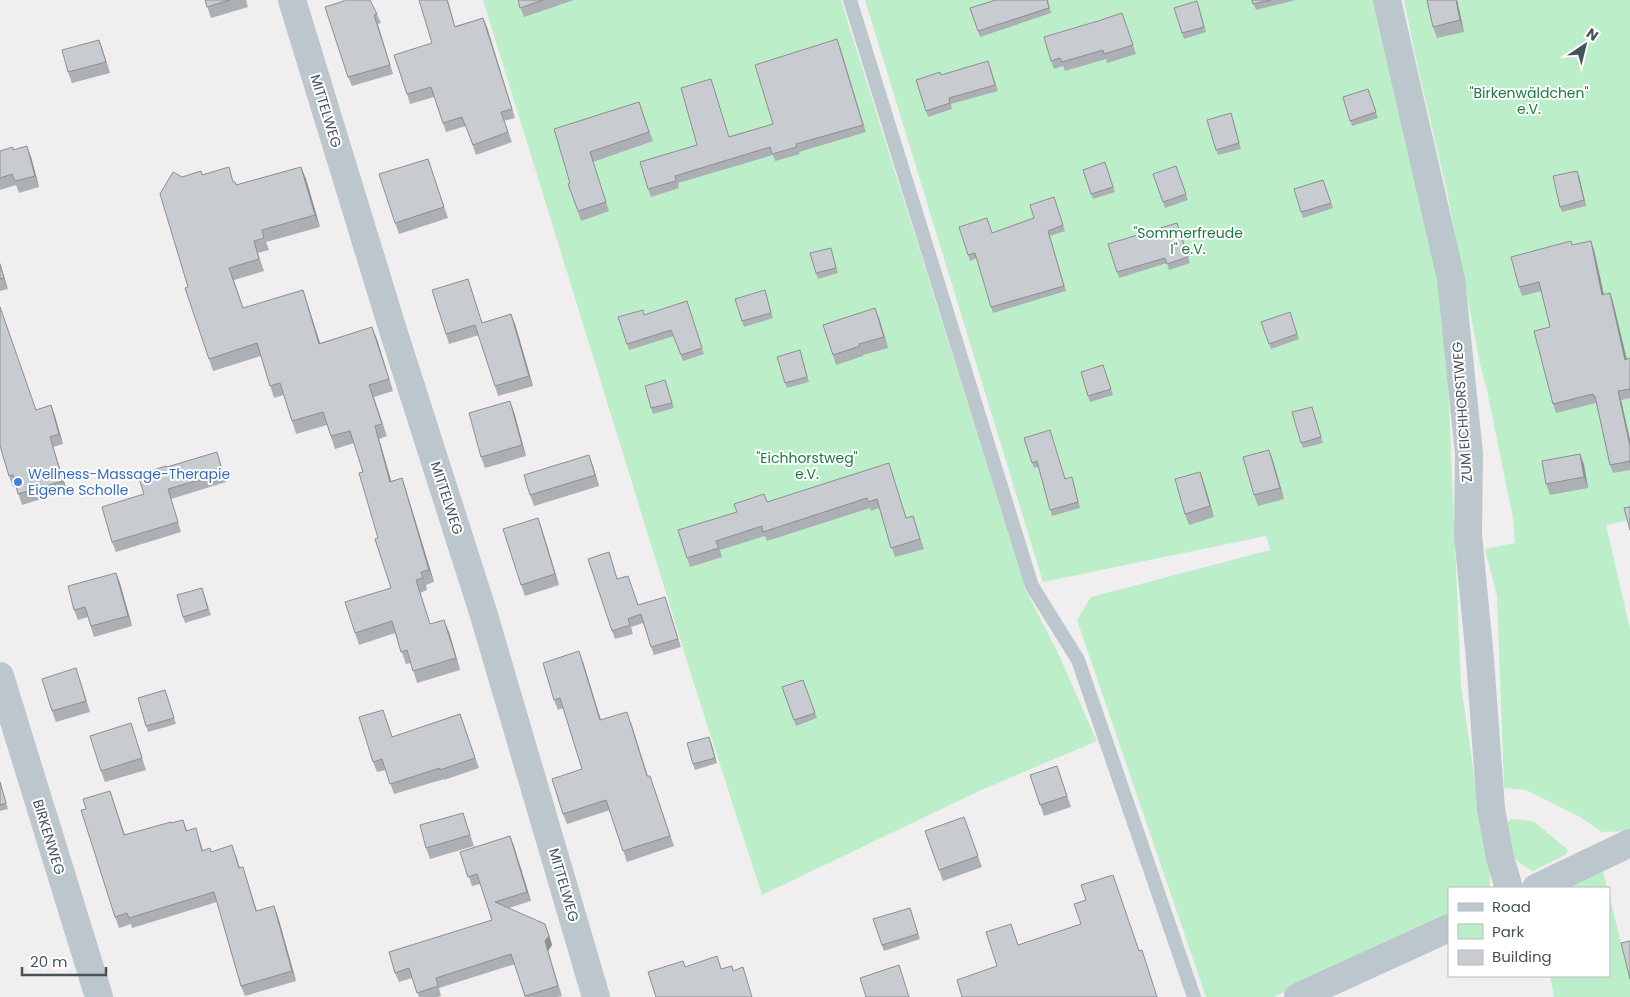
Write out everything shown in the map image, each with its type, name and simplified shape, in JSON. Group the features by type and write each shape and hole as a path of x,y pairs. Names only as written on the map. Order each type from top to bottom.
{"street":[{"name":"MITTELWEG","path":"292,0 392,327 483,612 596,997"},
{"name":"ZUM EICHHORSTWEG","path":"1387,0 1451,279 1468,454 1468,535 1480,659 1491,808 1500,858 1509,887"},
{"name":"BIRKENWEG","path":"0,676 98,997"},
{"path":"1538,887 1630,843"},
{"path":"1298,997 1448,928"}],"lane":[{"path":"850,0 1032,586 1078,660 1194,997"}],"green space":[{"name":"\"Eichhorstweg\" e.V.","path":"483,0 841,0 1024,587 1057,651 1097,741 979,791 762,895 695,687"},
{"name":"\"Sommerfreude I\" e.V.","path":"865,0 1373,0 1436,252 1447,356 1461,685 1482,829 1490,867 1490,886 1448,887 1448,913 1274,997 1206,997 1077,620 1091,597 1270,550 1266,536 1043,582"},
{"name":"\"Birkenwäldchen\" e.V.","path":"1404,0 1630,0 1630,520 1606,525 1630,629 1630,829 1627,831 1602,832 1580,817 1526,790 1504,788 1497,597 1485,549 1515,543 1513,519 1480,364 1447,192"},
{"path":"1511,819 1533,821 1568,850 1565,855 1533,871 1518,862 1509,848 1506,825"},
{"path":"1602,867 1607,887 1561,887"},
{"path":"1610,898 1630,979 1630,997 1554,997 1550,977 1610,977"}],"building":[{"path":"205,0 230,0 207,7"},
{"path":"344,0 370,0 377,14 374,15 390,65 348,77 325,7"},
{"path":"419,0 447,0 455,27 483,18 512,109 501,112 508,132 473,145 462,117 443,123 431,87 407,94 394,55 432,43"},
{"path":"518,0 543,0 520,8"},
{"path":"996,0 1047,0 1049,8 978,31 970,8"},
{"path":"1252,0 1271,0 1253,4"},
{"path":"1427,0 1456,0 1460,20 1433,27"},
{"path":"1197,1 1204,27 1182,33 1174,8"},
{"path":"1122,13 1133,45 1104,54 1103,50 1062,62 1060,58 1051,61 1044,37"},
{"path":"837,39 863,125 796,144 797,147 772,154 770,147 675,176 676,181 648,189 640,162 697,145 681,88 711,79 729,137 773,124 755,65"},
{"path":"99,40 106,62 68,72 62,50"},
{"path":"988,61 995,85 949,98 950,103 926,111 916,80 940,72 941,75"},
{"path":"1368,89 1376,112 1350,121 1343,97"},
{"path":"639,102 649,132 590,152 606,202 578,211 568,184 570,183 554,129"},
{"path":"1231,113 1239,143 1216,150 1207,120"},
{"path":"27,146 35,176 15,181 12,174 0,178 0,151 13,147 13,150"},
{"path":"428,159 444,207 395,223 379,174"},
{"path":"1105,162 1113,187 1091,194 1083,170"},
{"path":"1176,166 1186,194 1163,202 1153,174"},
{"path":"229,167 233,182 236,185 301,167 315,215 262,230 264,238 254,241 259,259 229,268 243,308 303,290 319,344 372,327 389,379 369,385 382,424 375,426 390,482 402,478 429,570 421,572 423,578 416,580 430,624 444,620 456,658 413,671 407,650 401,652 392,621 355,633 345,602 391,588 375,539 378,538 359,473 363,472 350,431 331,436 323,412 292,421 280,383 270,386 257,343 209,359 185,288 188,287 160,194 173,172 182,177 201,171 202,175"},
{"path":"1577,171 1584,200 1560,207 1553,176"},
{"path":"1323,180 1331,203 1301,212 1294,189"},
{"path":"1054,197 1063,225 1048,231 1064,286 991,307 975,253 968,255 959,227 987,218 992,233 1034,218 1030,205"},
{"path":"1177,223 1188,257 1167,264 1165,258 1117,272 1108,244"},
{"path":"1571,241 1572,245 1591,241 1602,295 1610,293 1625,360 1630,358 1630,389 1618,391 1630,446 1630,461 1610,465 1593,394 1553,404 1534,331 1550,327 1539,282 1519,287 1511,257"},
{"path":"831,248 836,268 816,273 810,253"},
{"path":"0,265 4,278 0,279"},
{"path":"468,279 482,323 511,314 529,376 495,386 475,325 446,334 432,290"},
{"path":"765,290 771,313 742,321 735,299"},
{"path":"687,301 702,348 681,355 671,330 627,344 618,317 643,310 644,315"},
{"path":"0,307 36,410 51,405 59,434 50,437 63,481 18,494 13,475 9,476 0,446"},
{"path":"875,308 884,337 859,344 860,346 833,355 823,325"},
{"path":"1290,312 1297,334 1269,344 1261,322"},
{"path":"800,350 807,377 785,383 777,357"},
{"path":"1103,365 1111,389 1088,396 1081,372"},
{"path":"665,380 672,403 651,408 645,386"},
{"path":"510,401 522,445 481,457 469,413"},
{"path":"1312,407 1321,437 1301,443 1292,412"},
{"path":"1050,430 1065,479 1072,477 1078,502 1050,510 1037,461 1032,463 1024,438"},
{"path":"1269,450 1280,488 1254,495 1243,457"},
{"path":"217,452 223,473 168,489 178,522 112,542 102,507 144,494 138,475"},
{"path":"1580,454 1584,477 1546,484 1542,461"},
{"path":"589,455 595,475 530,495 524,475"},
{"path":"889,463 906,518 913,516 920,539 891,548 877,499 868,502 867,498 763,532 762,526 716,541 719,548 687,558 678,530 737,512 734,504 764,494 767,502"},
{"path":"1200,472 1210,506 1185,514 1175,479"},
{"path":"1630,507 1630,530 1624,508"},
{"path":"538,518 555,574 521,585 503,529"},
{"path":"609,552 617,579 628,576 638,605 665,597 678,639 651,647 641,614 628,619 630,625 612,631 588,559"},
{"path":"116,573 128,616 91,626 85,607 74,610 68,586"},
{"path":"202,588 208,609 183,617 177,595"},
{"path":"579,651 600,720 627,712 647,776 650,776 670,836 623,851 606,800 563,814 552,779 582,769 560,698 554,700 543,663"},
{"path":"76,668 86,701 52,711 42,679"},
{"path":"803,680 815,713 794,720 782,687"},
{"path":"165,690 174,718 146,726 138,698"},
{"path":"383,710 392,737 460,714 475,758 390,784 382,759 373,762 359,717"},
{"path":"131,723 142,758 101,771 90,736"},
{"path":"709,737 715,758 693,764 687,743"},
{"path":"1057,766 1067,796 1040,805 1030,775"},
{"path":"0,782 6,803 0,805"},
{"path":"110,791 124,835 183,820 186,831 196,828 202,851 210,848 211,852 232,845 239,868 243,867 256,911 274,906 292,971 241,986 214,892 129,918 127,913 115,917 81,810 86,809 83,799"},
{"path":"463,813 470,835 426,848 420,825"},
{"path":"964,817 978,856 939,870 925,831"},
{"path":"510,836 527,892 495,902 545,924 549,936 545,941 558,986 525,996 511,954 436,978 438,986 417,993 409,968 395,973 389,952 492,920 477,874 468,877 460,852"},
{"path":"1113,875 1139,951 1142,950 1157,997 962,997 957,980 997,966 986,932 1011,924 1018,945 1081,924 1074,904 1086,900 1081,885"},
{"path":"910,908 918,934 882,945 873,919"},
{"path":"1630,941 1630,979 1621,943"},
{"path":"717,956 721,969 732,966 733,971 743,967 752,997 656,997 648,972 683,961 685,967"},
{"path":"899,965 909,997 866,997 860,978"}],"place":[{"name":"Wellness-Massage-Therapie Eigene Scholle","path":"18,482"}]}
